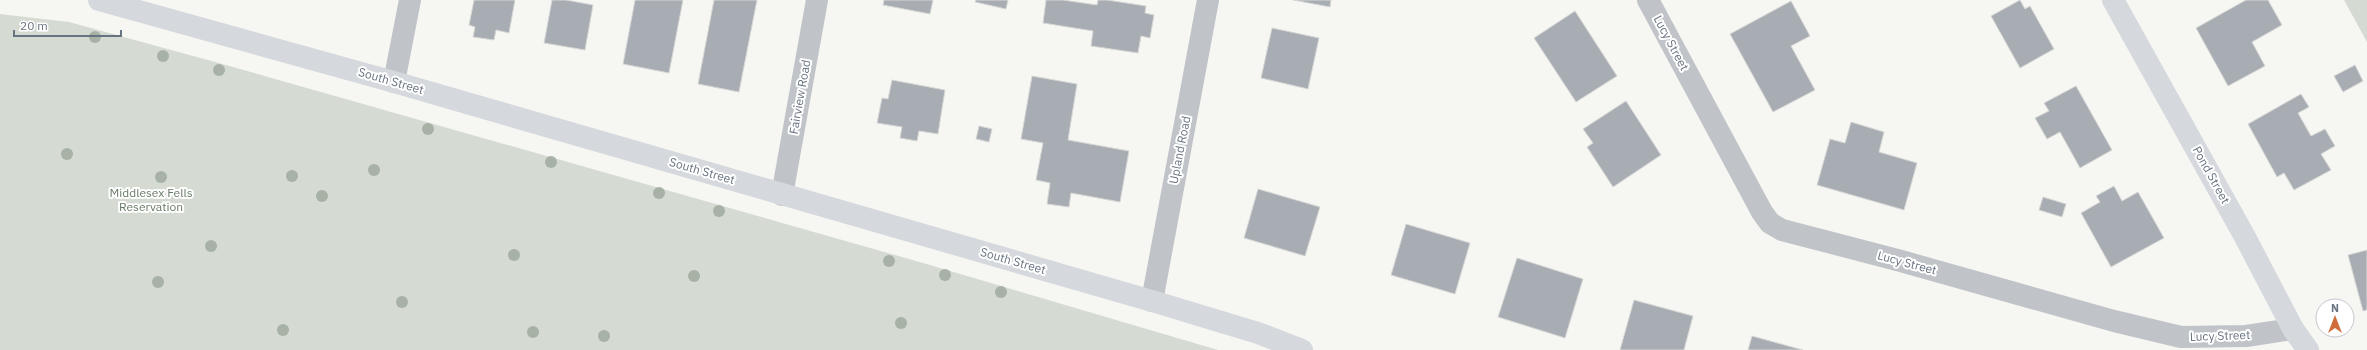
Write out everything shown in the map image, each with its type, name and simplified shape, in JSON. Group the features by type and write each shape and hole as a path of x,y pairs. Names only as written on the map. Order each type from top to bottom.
{"main road":[{"name":"South Street","path":"99,0 394,82 1152,301 1258,333 1302,350"},
{"name":"Pond Street","path":"2113,0 2242,230 2293,329 2308,350"}],"street":[{"path":"394,82 410,0"},
{"name":"Fairview Road","path":"782,195 817,0"},
{"name":"Upland Road","path":"1152,301 1208,0"},
{"name":"Lucy Street","path":"1648,0 1762,212 1770,223 1782,230 1901,261 2114,321 2181,337 2246,336 2293,329"}],"green space":[{"path":"2344,0 2367,0 2367,42"},
{"name":"Middlesex Fells Reservation","path":"0,14 69,22 226,65 923,263 1218,350 0,350"}],"building":[{"path":"474,0 515,0 509,33 496,30 494,40 473,37 475,27 469,25"},
{"path":"552,0 566,0 593,5 585,50 544,43"},
{"path":"635,0 683,0 669,73 623,64"},
{"path":"714,0 757,0 739,92 698,84"},
{"path":"884,0 933,0 930,14 883,5"},
{"path":"976,0 1008,0 1006,9 975,2"},
{"path":"1046,0 1063,0 1097,5 1098,0 1107,0 1146,6 1145,13 1154,15 1150,38 1141,36 1138,53 1091,46 1093,31 1043,23"},
{"path":"1293,0 1331,0 1330,7"},
{"path":"2020,0 2025,9 2030,6 2054,49 2020,68 1991,16"},
{"path":"2246,0 2268,0 2282,25 2252,42 2265,66 2228,86 2196,28"},
{"path":"1791,1 1810,36 1791,46 1815,90 1773,112 1730,34"},
{"path":"1575,11 1617,76 1576,102 1534,38"},
{"path":"1272,28 1319,38 1308,89 1261,78"},
{"path":"2355,65 2363,81 2343,92 2334,76"},
{"path":"1032,76 1077,84 1068,140 1129,151 1120,202 1071,193 1069,207 1047,204 1050,183 1036,180 1043,143 1021,139"},
{"path":"892,80 945,90 938,134 919,131 917,141 900,138 902,127 877,123 882,98 888,99"},
{"path":"2076,86 2112,150 2080,168 2060,132 2047,139 2035,118 2049,111 2044,103"},
{"path":"2301,94 2309,107 2298,113 2311,136 2325,129 2335,146 2321,154 2331,170 2294,190 2284,173 2277,177 2248,124"},
{"path":"1626,101 1661,155 1613,187 1587,147 1593,143 1583,129"},
{"path":"1851,122 1884,132 1879,152 1917,163 1904,210 1817,185 1830,139 1845,143"},
{"path":"979,126 992,129 989,142 976,139"},
{"path":"2114,186 2122,201 2138,192 2164,238 2111,267 2081,213 2100,202 2096,196"},
{"path":"1258,189 1320,207 1305,256 1244,238"},
{"path":"2043,197 2066,204 2062,217 2039,210"},
{"path":"1406,224 1470,243 1455,294 1391,275"},
{"path":"2367,250 2367,310 2363,311 2348,255"},
{"path":"1517,258 1583,279 1565,338 1498,317"},
{"path":"1634,300 1693,316 1684,350 1620,350"},
{"path":"1752,336 1803,350 1748,350"}]}
